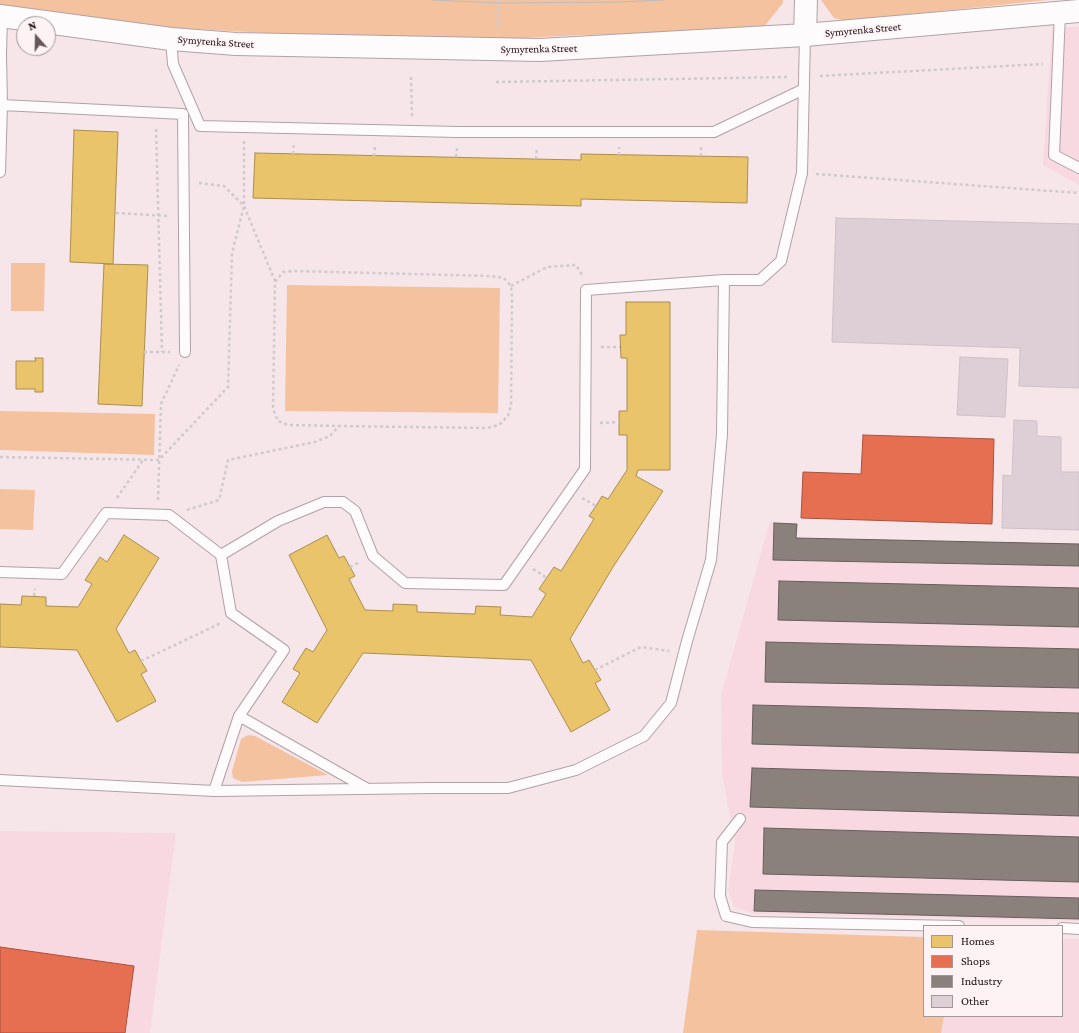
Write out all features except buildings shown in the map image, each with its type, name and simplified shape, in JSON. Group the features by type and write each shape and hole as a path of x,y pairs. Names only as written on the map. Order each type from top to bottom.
{"street":[{"path":"805,35 806,0"},
{"name":"Symyrenka Street","path":"1,16 171,38 236,44 540,50 805,35 1069,12"}],"lane":[{"path":"1069,12 1054,155 1079,168"},
{"path":"0,172 1,16"},
{"path":"221,555 278,521 324,502 343,502 355,511 373,556 405,583 504,585 585,469 586,290 724,280 760,280 781,261 802,173 805,35"},
{"path":"171,38 172,64 200,126 412,132 714,132 804,89"},
{"path":"1,105 184,114 185,352"},
{"path":"0,780 214,791 508,788 576,770 644,736 671,703 711,560 722,434 724,280"},
{"path":"0,572 62,574 106,513 169,515 221,555 231,613 284,650 239,716 214,791"},
{"path":"239,716 367,789"},
{"path":"740,819 722,842 720,896 726,916 752,922 923,925"},
{"path":"1063,928 1079,929"}],"path":[{"path":"497,50 498,0"},
{"path":"411,77 412,132"},
{"path":"155,113 162,352"},
{"path":"0,457 159,460 228,387 232,253 244,206 243,128"},
{"path":"802,173 1079,193"},
{"path":"184,180 224,186 244,206 275,282 273,409 278,421 288,425 488,428 499,425 508,416 511,405 512,298 511,286 504,278 491,276 301,271 283,272 275,282"},
{"path":"116,213 184,216"},
{"path":"511,286 547,268 576,265 585,280 586,290"},
{"path":"144,352 185,352 162,404 158,515"},
{"path":"169,515 219,500 228,460 315,442 330,436 339,426"},
{"path":"106,513 144,460"},
{"path":"141,661 217,625 231,613"},
{"path":"595,670 641,647 684,654"}],"shaded area":[{"path":"0,0 783,0 783,3 763,28 679,33 580,35 487,40 301,35 177,28 58,16 0,8"},
{"path":"821,0 1048,0 846,21 834,18"},
{"path":"1079,26 1079,185 1043,165 1052,29"},
{"path":"11,263 45,263 44,311 11,311"},
{"path":"287,285 500,288 498,413 285,411"},
{"path":"0,411 155,414 154,455 0,450"},
{"path":"0,489 35,490 33,530 0,529"},
{"path":"770,521 774,523 797,524 796,538 1079,544 1079,921 755,914 734,907 728,890 735,843 722,774 721,695"},
{"path":"248,735 255,736 328,775 242,782 233,778 232,771 241,739"},
{"path":"0,831 176,833 150,1033 0,1033"},
{"path":"697,930 923,937 923,1017 944,1017 941,1033 683,1033"},
{"path":"1063,939 1079,939 1079,1033 941,1033 944,1017 1063,1017"}],"tram line":[{"path":"433,0 498,3 664,0"}]}
